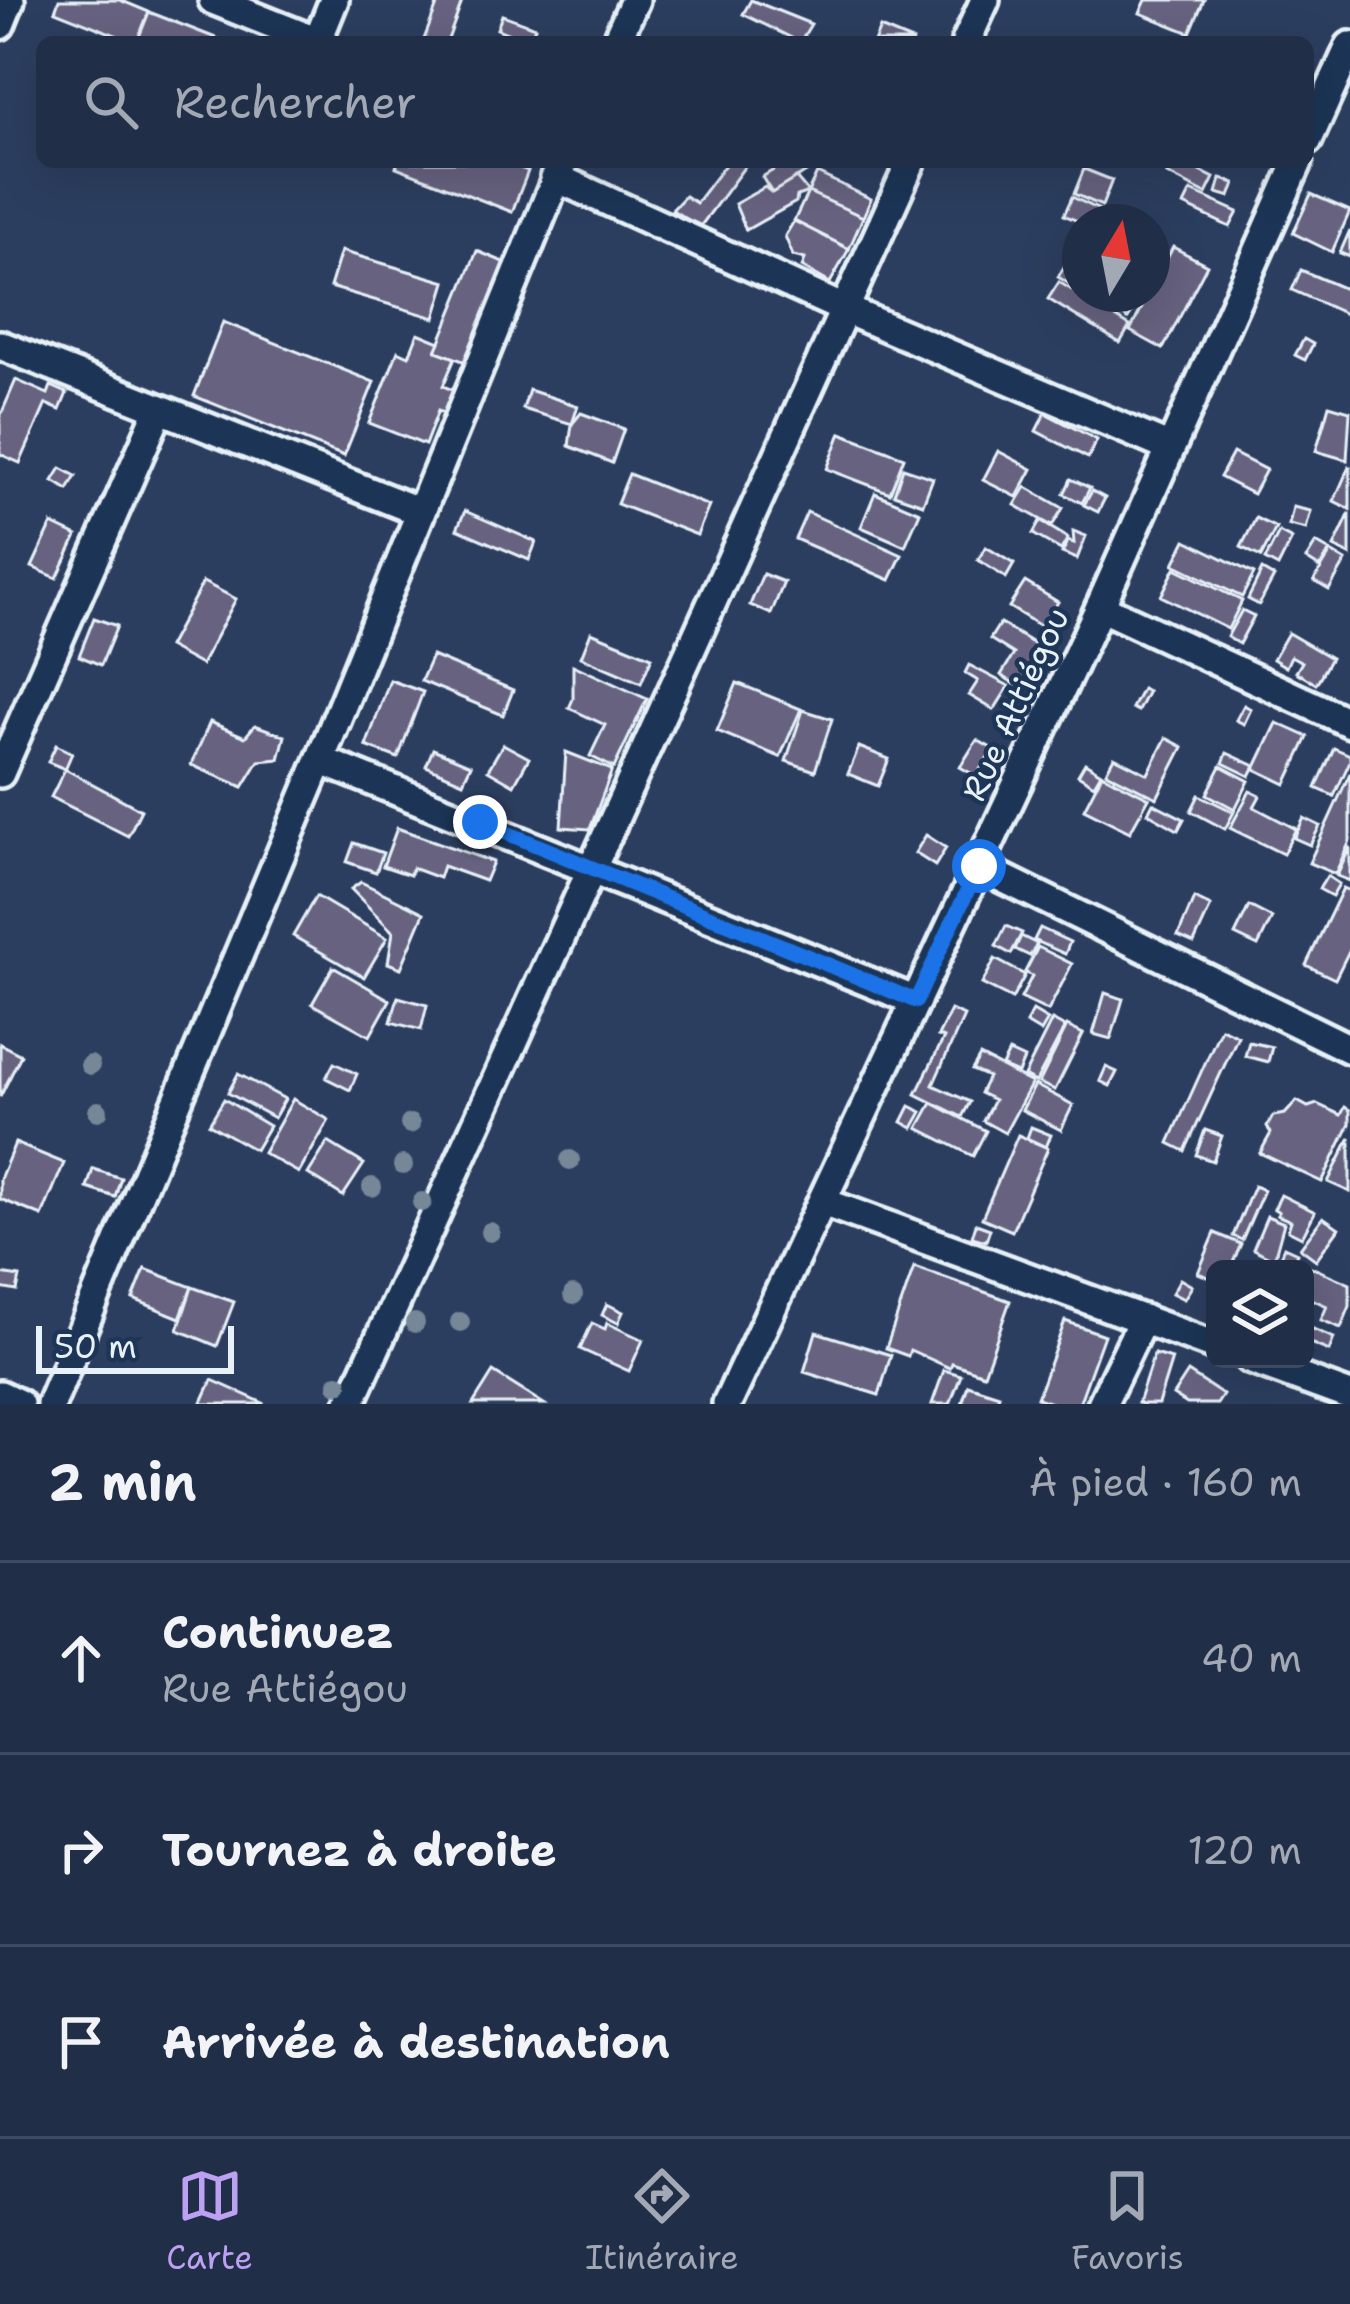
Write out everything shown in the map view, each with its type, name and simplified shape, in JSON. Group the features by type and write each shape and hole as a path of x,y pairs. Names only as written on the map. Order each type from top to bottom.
{"street":[{"path":"0,25 10,0"},
{"path":"213,0 302,36"},
{"path":"319,36 334,0"},
{"path":"619,36 635,0"},
{"path":"969,36 985,0"},
{"path":"1314,127 1350,46"},
{"path":"350,1404 908,168"},
{"name":"Rue Attiégou","path":"727,1404 1100,607 1295,168"},
{"path":"51,1404 559,170 844,309 1170,448"},
{"path":"0,345 420,512"},
{"path":"0,773 159,410"},
{"path":"1100,607 1350,723"},
{"path":"320,760 916,1001"},
{"path":"979,866 1350,1049"},
{"path":"823,1202 1206,1343"},
{"path":"1102,1404 1143,1319"},
{"path":"1274,1368 1350,1396"},
{"path":"0,1395 19,1404"}],"building":[{"path":"59,0 120,0 149,12 139,36 118,36 55,11"},
{"path":"439,0 462,2 449,36 425,36"},
{"path":"751,0 811,24 804,36 788,36 743,14"},
{"path":"1146,0 1204,0 1190,33 1140,13"},
{"path":"149,12 211,36 139,36"},
{"path":"502,15 535,27 531,36 497,29"},
{"path":"880,28 899,36 877,36"},
{"path":"399,168 521,168 528,171 512,212"},
{"path":"722,168 744,168 700,227 672,210 685,196 696,203"},
{"path":"777,168 813,168 772,193 762,177"},
{"path":"1170,168 1194,168 1214,178 1206,194 1167,174"},
{"path":"1084,169 1112,180 1103,204 1074,194"},
{"path":"817,173 871,199 863,217 808,192"},
{"path":"796,178 808,192 746,230 735,204 765,187 772,193"},
{"path":"1221,179 1235,183 1230,197 1217,193"},
{"path":"1191,191 1238,212 1230,227 1184,205"},
{"path":"808,192 863,217 849,249 794,221"},
{"path":"1311,194 1350,211 1332,252 1293,233"},
{"path":"794,221 849,249 830,283 802,267 805,259 793,256 785,236"},
{"path":"1350,230 1350,257 1340,253"},
{"path":"1173,247 1207,265 1163,349 1130,331 1140,312 1170,312"},
{"path":"341,251 446,282 435,318 330,287"},
{"path":"477,251 511,265 471,364 436,351"},
{"path":"1301,270 1350,291 1350,316 1292,290"},
{"path":"1059,282 1062,284 1062,308 1048,299"},
{"path":"1069,312 1107,312 1130,326 1120,343"},
{"path":"223,322 374,382 344,456 194,396"},
{"path":"418,333 440,342 436,351 455,358 443,386 460,393 450,416 438,411 425,445 369,423 398,351 409,356"},
{"path":"1304,339 1313,344 1305,360 1295,355"},
{"path":"16,380 48,394 51,386 67,393 60,410 46,404 20,463 0,454 0,417"},
{"path":"529,390 578,406 572,424 523,409"},
{"path":"1329,405 1350,411 1347,460 1316,451"},
{"path":"581,413 624,429 612,463 569,446 572,424"},
{"path":"1045,413 1097,440 1088,458 1036,431"},
{"path":"841,433 904,457 890,493 827,469"},
{"path":"998,451 1032,469 1017,497 983,480"},
{"path":"1233,453 1266,470 1253,494 1220,477"},
{"path":"1350,467 1350,509 1334,501"},
{"path":"61,468 76,476 68,490 53,481"},
{"path":"903,468 933,478 923,504 894,494"},
{"path":"629,474 709,506 697,535 617,504"},
{"path":"1071,479 1090,488 1082,503 1064,494"},
{"path":"1026,487 1063,508 1052,526 1015,505"},
{"path":"1092,491 1105,498 1098,512 1084,505"},
{"path":"875,493 920,512 905,546 861,527"},
{"path":"1293,507 1311,511 1306,529 1289,525"},
{"path":"465,511 536,542 529,560 457,529"},
{"path":"807,512 902,555 890,580 795,539"},
{"path":"1350,513 1350,555 1334,547"},
{"path":"1256,518 1276,528 1261,557 1241,547"},
{"path":"1040,521 1068,538 1061,550 1033,534"},
{"path":"52,524 77,536 57,578 32,567"},
{"path":"1073,531 1086,536 1077,559 1062,553 1068,541 1074,543"},
{"path":"1279,532 1292,539 1278,567 1265,560"},
{"path":"1186,540 1254,574 1242,597 1174,564"},
{"path":"1316,543 1330,551 1320,568 1306,559"},
{"path":"986,547 1014,564 1006,578 978,560"},
{"path":"1331,552 1346,561 1329,590 1314,581"},
{"path":"1175,568 1242,601 1228,629 1161,596"},
{"path":"1262,570 1274,577 1259,605 1248,599"},
{"path":"763,574 784,582 771,614 750,605"},
{"path":"203,582 236,599 201,665 168,647"},
{"path":"1025,582 1058,602 1042,627 1009,607"},
{"path":"1242,610 1254,616 1239,644 1227,637"},
{"path":"94,618 117,626 101,665 79,656"},
{"path":"1000,623 1047,652 1024,690 1001,675 1014,654 990,639"},
{"path":"591,632 652,657 641,683 581,657"},
{"path":"1288,633 1331,658 1316,684 1296,672 1302,662 1291,656 1286,667 1273,659"},
{"path":"432,656 513,690 503,715 421,681"},
{"path":"573,665 647,699 614,768 590,756 605,725 569,708"},
{"path":"969,665 1009,686 994,710 969,695 978,681 965,673"},
{"path":"390,680 423,692 398,758 366,746"},
{"path":"737,683 801,709 780,757 717,731"},
{"path":"1142,689 1148,691 1138,711 1132,708"},
{"path":"1244,705 1251,709 1244,724 1236,720"},
{"path":"803,710 832,719 815,771 786,761"},
{"path":"210,722 245,737 255,725 285,736 279,759 259,761 243,787 191,765"},
{"path":"1277,723 1308,737 1286,784 1255,769"},
{"path":"1166,738 1183,747 1157,798 1106,772 1114,757 1148,774"},
{"path":"977,740 993,749 976,776 960,767"},
{"path":"503,744 529,758 514,785 488,770"},
{"path":"56,745 72,753 65,769 48,762"},
{"path":"859,747 889,759 878,786 848,774"},
{"path":"1334,748 1350,755 1350,761 1334,796 1316,788"},
{"path":"433,749 471,765 463,782 426,766"},
{"path":"566,752 612,770 590,829 561,827"},
{"path":"1227,753 1255,766 1250,776 1223,763"},
{"path":"1085,763 1101,773 1094,785 1078,775"},
{"path":"1221,766 1249,781 1235,809 1207,794"},
{"path":"65,769 141,810 128,836 51,797"},
{"path":"1350,773 1350,841 1335,874 1309,863"},
{"path":"1102,774 1149,798 1130,832 1084,809"},
{"path":"1250,791 1260,796 1254,807 1296,829 1283,854 1230,828"},
{"path":"1199,795 1234,812 1225,829 1191,811"},
{"path":"1153,803 1184,819 1178,830 1148,813"},
{"path":"1304,818 1320,826 1310,845 1294,838"},
{"path":"397,828 493,862 485,881 443,866 439,878 412,868 410,875 383,866"},
{"path":"926,835 946,848 935,866 915,853"},
{"path":"354,843 383,853 376,872 347,862"},
{"path":"1350,847 1350,881 1337,876"},
{"path":"1327,876 1339,884 1332,896 1319,889"},
{"path":"361,882 424,913 401,968 388,963 393,932 351,889"},
{"path":"1343,888 1350,891 1350,949 1335,979 1306,965"},
{"path":"316,896 387,938 364,977 293,936"},
{"path":"1194,898 1211,906 1194,943 1178,936"},
{"path":"1249,906 1272,918 1258,946 1235,935"},
{"path":"1006,926 1022,933 1011,954 996,946"},
{"path":"1040,928 1070,942 1065,954 1034,940"},
{"path":"1021,936 1037,944 1030,956 1015,949"},
{"path":"1038,947 1072,964 1048,1011 1021,998 1032,976 1025,972"},
{"path":"995,959 1025,975 1012,999 982,984"},
{"path":"333,967 390,1000 370,1036 312,1004"},
{"path":"1105,993 1123,999 1111,1039 1093,1034"},
{"path":"398,997 427,1005 421,1030 391,1022"},
{"path":"951,1010 964,1016 933,1085 970,1102 962,1117 916,1094 944,1038 938,1036"},
{"path":"1033,1011 1048,1020 1041,1032 1026,1023"},
{"path":"1052,1020 1065,1027 1036,1082 1024,1076"},
{"path":"1067,1026 1083,1034 1055,1090 1039,1083"},
{"path":"1221,1028 1238,1036 1185,1151 1169,1143"},
{"path":"1249,1042 1272,1047 1268,1062 1245,1056"},
{"path":"0,1044 21,1055 0,1097"},
{"path":"1009,1052 1024,1059 1018,1073 1002,1066"},
{"path":"980,1056 1032,1083 1005,1133 983,1121 994,1100 980,1093 988,1077 972,1070"},
{"path":"334,1063 357,1074 350,1090 326,1078"},
{"path":"1106,1067 1117,1072 1110,1086 1100,1081"},
{"path":"238,1074 285,1099 274,1118 228,1093"},
{"path":"1035,1085 1073,1105 1061,1130 1022,1110"},
{"path":"224,1099 269,1126 255,1150 209,1124"},
{"path":"293,1099 329,1120 299,1173 263,1153"},
{"path":"1297,1101 1341,1115 1345,1107 1350,1110 1350,1124 1322,1182 1260,1153 1271,1133 1267,1127 1273,1116 1285,1114"},
{"path":"932,1103 986,1131 973,1156 918,1128"},
{"path":"910,1106 922,1112 913,1128 902,1122"},
{"path":"1031,1127 1051,1135 1046,1147 1027,1138"},
{"path":"1205,1130 1222,1136 1213,1161 1196,1155"},
{"path":"1018,1135 1048,1148 1012,1231 982,1218"},
{"path":"1350,1138 1350,1192 1328,1182"},
{"path":"328,1142 364,1164 343,1196 308,1174"},
{"path":"15,1143 64,1163 42,1216 0,1199 0,1179"},
{"path":"93,1169 121,1178 115,1197 87,1188"},
{"path":"1254,1186 1264,1190 1242,1240 1233,1236"},
{"path":"1281,1195 1315,1212 1302,1237 1288,1230 1291,1221 1274,1209"},
{"path":"1267,1216 1284,1223 1274,1259 1253,1249"},
{"path":"1323,1217 1339,1228 1316,1260 1300,1248"},
{"path":"976,1224 990,1229 986,1241 972,1237"},
{"path":"1215,1233 1241,1244 1234,1260 1206,1260 1206,1276 1198,1273"},
{"path":"1284,1247 1297,1253 1294,1260 1279,1260"},
{"path":"914,1267 1010,1301 984,1374 952,1363 950,1368 910,1350 908,1356 886,1348"},
{"path":"1314,1268 1350,1284 1350,1306 1341,1328 1321,1320 1327,1306 1314,1300"},
{"path":"145,1269 192,1287 180,1318 133,1299"},
{"path":"0,1274 20,1277 17,1291 0,1288"},
{"path":"1180,1279 1192,1286 1184,1299 1172,1293"},
{"path":"192,1287 234,1302 217,1346 178,1330"},
{"path":"607,1304 623,1312 618,1323 602,1315"},
{"path":"1065,1321 1104,1335 1079,1404 1037,1398"},
{"path":"592,1323 605,1329 607,1323 643,1340 629,1371 580,1349"},
{"path":"1314,1329 1334,1338 1329,1351 1314,1345"},
{"path":"816,1332 891,1355 879,1395 804,1372"},
{"path":"1154,1354 1172,1359 1158,1404 1138,1403"},
{"path":"944,1370 961,1375 950,1404 932,1404"},
{"path":"493,1372 544,1404 473,1404"},
{"path":"1188,1372 1223,1395 1217,1404 1187,1404 1173,1395"},
{"path":"212,1380 263,1403 263,1404 201,1404"},
{"path":"968,1385 999,1395 996,1404 962,1404"}],"route":[{"path":"480,822 916,1001 979,866"}]}
